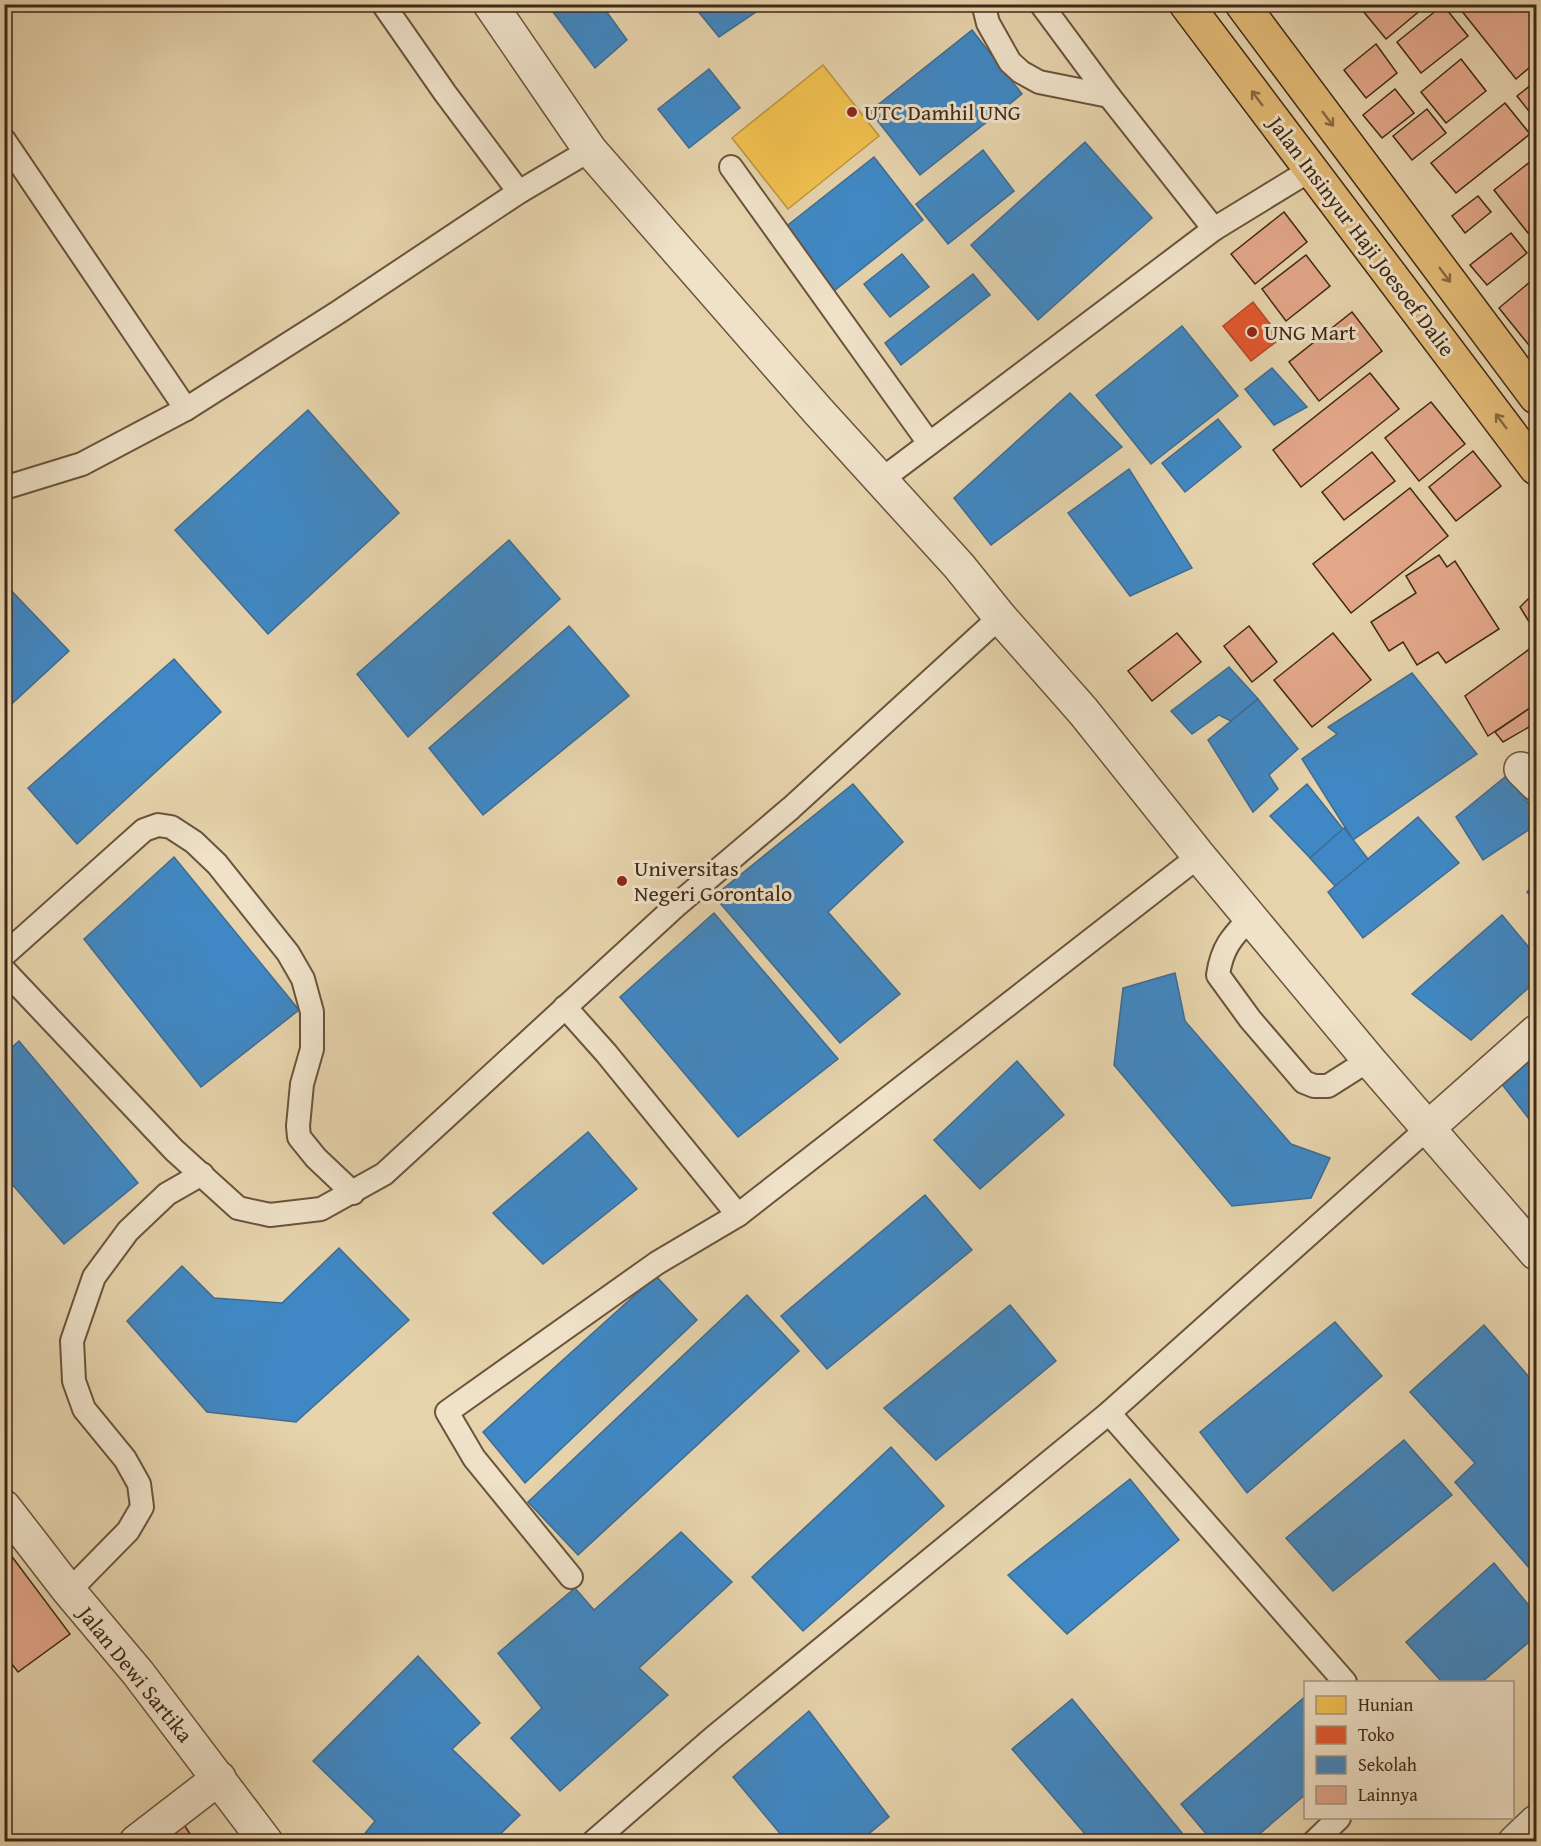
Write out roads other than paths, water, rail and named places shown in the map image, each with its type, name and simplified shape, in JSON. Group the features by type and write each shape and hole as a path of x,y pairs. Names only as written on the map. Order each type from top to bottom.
{"main road":[{"name":"Jalan Insinyur Haji Joesoef Dalie","path":"1186,4 1536,468"},
{"name":"Jalan Insinyur Haji Joesoef Dalie","path":"1242,4 1536,397"}],"street":[{"path":"490,4 590,150 818,411 959,566 1000,617 1083,711 1198,856 1369,1060 1536,1252"},
{"path":"1429,1127 1536,1032"},
{"name":"Jalan Dewi Sartika","path":"4,1507 69,1591 138,1674 266,1842"},
{"path":"136,1842 219,1778"},
{"path":"1515,1842 1536,1822"}],"lane":[{"path":"382,4 519,192"},
{"path":"989,4 985,11 988,23 1010,62 1021,72 1039,82 1109,96"},
{"path":"1041,4 1109,96 1214,229"},
{"path":"4,140 186,409"},
{"path":"4,488 82,464 186,409 337,313 519,192 590,150"},
{"path":"731,167 929,443"},
{"path":"881,480 1214,229 1312,169"},
{"path":"4,970 174,1150 238,1208 270,1215 321,1209 384,1174 678,904 800,800 1000,617"},
{"path":"4,955 144,830 158,825 171,827 194,842 217,864 288,952 303,979 312,1012 312,1049 302,1084 299,1137 316,1158 353,1193"},
{"path":"571,1577 474,1458 447,1412 657,1263 738,1215 1198,856"},
{"path":"1251,917 1228,942 1221,957 1218,975 1250,1019 1304,1082 1314,1086 1328,1086 1369,1060"},
{"path":"566,1007 738,1215"},
{"path":"593,1842 767,1694 1109,1413 1429,1127"},
{"path":"69,1591 129,1531 142,1507 139,1484 125,1459 84,1408 74,1381 72,1341 94,1277 128,1231 167,1194 202,1174"},
{"path":"1109,1413 1343,1681"},
{"path":"1314,1842 1338,1819"}],"place":[{"name":"UTC Damhil UNG","path":"852,112"},
{"name":"UNG Mart","path":"1252,332"},
{"name":"Universitas Negeri Gorontalo","path":"622,881"}]}
